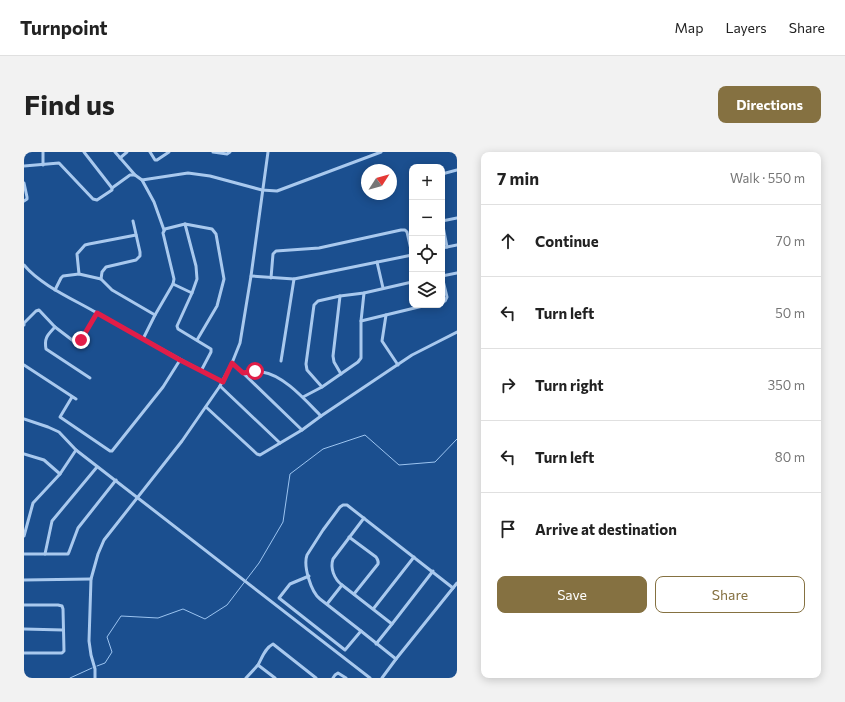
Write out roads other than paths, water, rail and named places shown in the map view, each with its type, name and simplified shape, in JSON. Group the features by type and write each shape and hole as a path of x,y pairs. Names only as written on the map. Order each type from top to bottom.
{"street":[{"path":"43,152 43,165"},
{"path":"84,152 112,188"},
{"path":"115,152 135,175 142,180 154,202 164,230 163,233 174,279 173,284 143,339"},
{"path":"120,158 127,152"},
{"path":"150,152 156,160 169,152"},
{"path":"213,152 227,154 230,152"},
{"path":"95,678 95,669 89,641 91,579 98,554 104,540 182,441 206,407 223,382 232,363 240,343 252,276 268,152"},
{"path":"142,180 188,173 210,176 262,190 277,191 381,152"},
{"path":"24,166 59,163 95,200 112,190 112,188 130,175 135,175"},
{"path":"445,173 457,170 457,175"},
{"path":"24,183 27,197 24,201"},
{"path":"457,218 442,221 447,247 457,245"},
{"path":"101,280 102,272 106,267 136,260 140,256 133,220"},
{"path":"164,230 185,224 212,229 216,234 224,279 217,306 197,340"},
{"path":"185,224 196,266 197,279 177,326 178,329 211,349 211,352 201,371"},
{"path":"271,278 273,254 276,251 319,248 401,230 405,230 407,232 409,241"},
{"path":"79,274 77,254 86,246 136,235"},
{"path":"252,276 294,279 409,255"},
{"path":"377,262 383,288"},
{"path":"24,265 29,272 55,290 180,360 223,382"},
{"path":"445,275 457,273"},
{"path":"55,290 63,276 79,274 101,280 112,290 155,315"},
{"path":"281,361 294,279"},
{"path":"322,387 306,367 314,305 318,301 364,293 409,283"},
{"path":"173,284 192,292"},
{"path":"445,289 447,297 445,301"},
{"path":"302,397 322,387 358,362 361,358 361,321 364,293"},
{"path":"340,296 333,356 334,362 341,374"},
{"path":"361,321 415,308"},
{"path":"24,325 24,323 36,311 39,310 55,327 76,343 79,343 97,313"},
{"path":"386,315 382,341 398,365"},
{"path":"55,327 46,337 46,349 90,378"},
{"path":"206,407 257,454 260,455 302,430 412,355 457,332"},
{"path":"72,397 60,418 112,451 163,387 180,360"},
{"path":"232,363 302,430"},
{"path":"24,365 76,399"},
{"path":"243,373 251,371 262,372 278,377 302,397 321,416"},
{"path":"220,386 280,443"},
{"path":"24,419 59,432 76,450 97,467 116,480 152,510 370,678"},
{"path":"24,536 33,503 60,474 76,450"},
{"path":"24,454 44,460 60,474"},
{"path":"45,554 52,521 97,467"},
{"path":"24,554 68,554 78,528 116,480"},
{"path":"396,659 316,596 306,563 307,555 340,507 348,504 454,588"},
{"path":"364,518 333,558 331,566 334,576 342,585 374,608 392,624"},
{"path":"349,537 378,560 378,564 354,594"},
{"path":"374,608 414,557"},
{"path":"376,644 433,571"},
{"path":"274,603 290,584 309,576"},
{"path":"24,580 91,579"},
{"path":"382,678 457,583"},
{"path":"327,604 342,585"},
{"path":"279,598 345,650 361,631"},
{"path":"24,605 58,605 62,606 63,609 63,652 24,653"},
{"path":"24,629 63,630"},
{"path":"246,678 258,665 264,653 271,644 273,644 316,678"},
{"path":"258,665 275,678"},
{"path":"333,678 338,673 346,678"}],"waterway":[{"path":"97,666 105,663 112,652 107,637 121,616 158,618 183,609 205,619 227,605 259,563 283,522 290,474 323,449 365,435 399,465 435,462 457,439"},
{"path":"70,678 92,668"}]}
